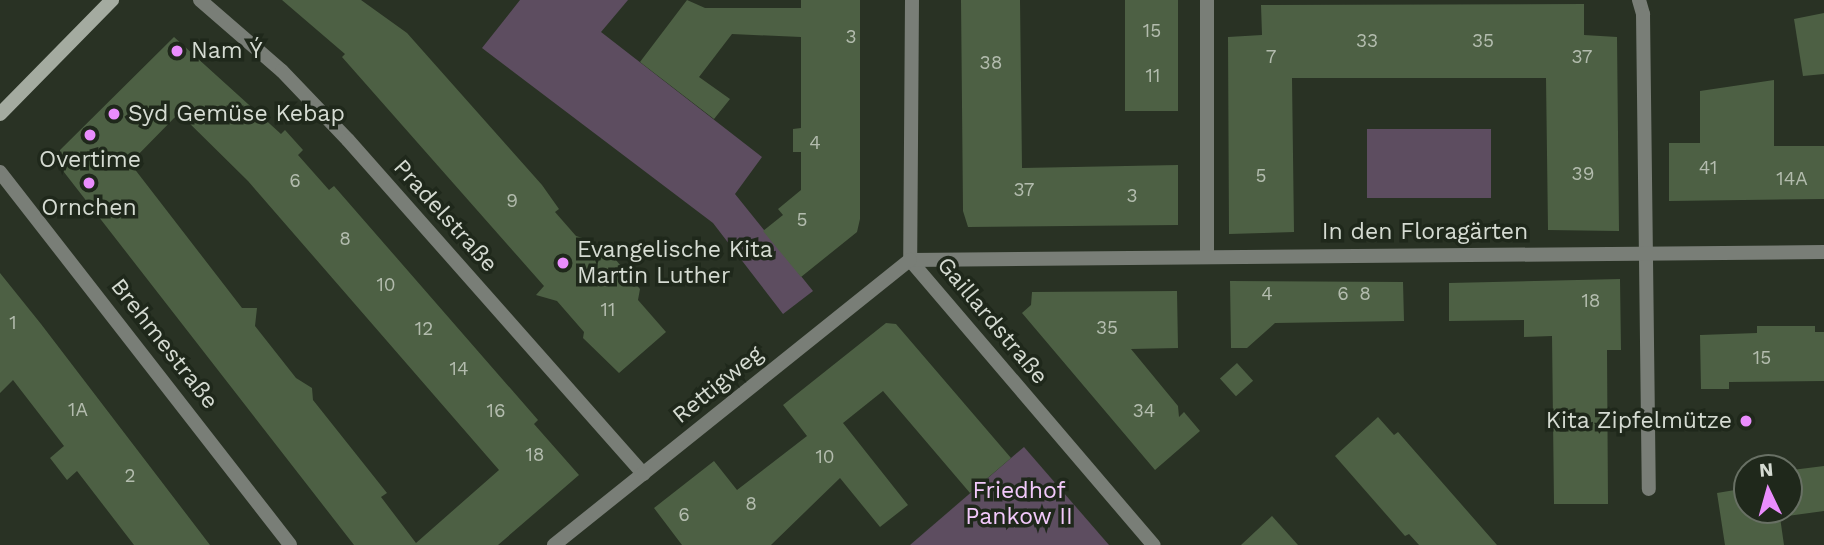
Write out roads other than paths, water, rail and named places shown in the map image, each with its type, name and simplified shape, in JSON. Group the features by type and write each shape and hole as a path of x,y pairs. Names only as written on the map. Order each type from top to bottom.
{"main road":[{"path":"0,114 112,0"}],"street":[{"name":"Pradelstraße","path":"200,0 282,71 348,140 644,474"},
{"name":"Gaillardstraße","path":"912,0 910,260 1153,545"},
{"path":"1207,0 1207,256"},
{"path":"1639,0 1643,14 1642,253 1649,489"},
{"name":"Brehmestraße","path":"0,172 290,545"},
{"name":"In den Floragärten","path":"910,260 1824,252"},
{"name":"Rettigweg","path":"554,545 910,260"}],"place":[{"name":"Nam Ý","path":"177,51"},
{"name":"Syd Gemüse Kebap","path":"114,114"},
{"name":"Overtime","path":"90,135"},
{"name":"Ornchen","path":"89,183"},
{"name":"Evangelische Kita Martin Luther","path":"563,263"},
{"name":"Kita Zipfelmütze","path":"1746,421"}],"park label":[{"name":"Friedhof Pankow II","path":"1019,504"}]}
